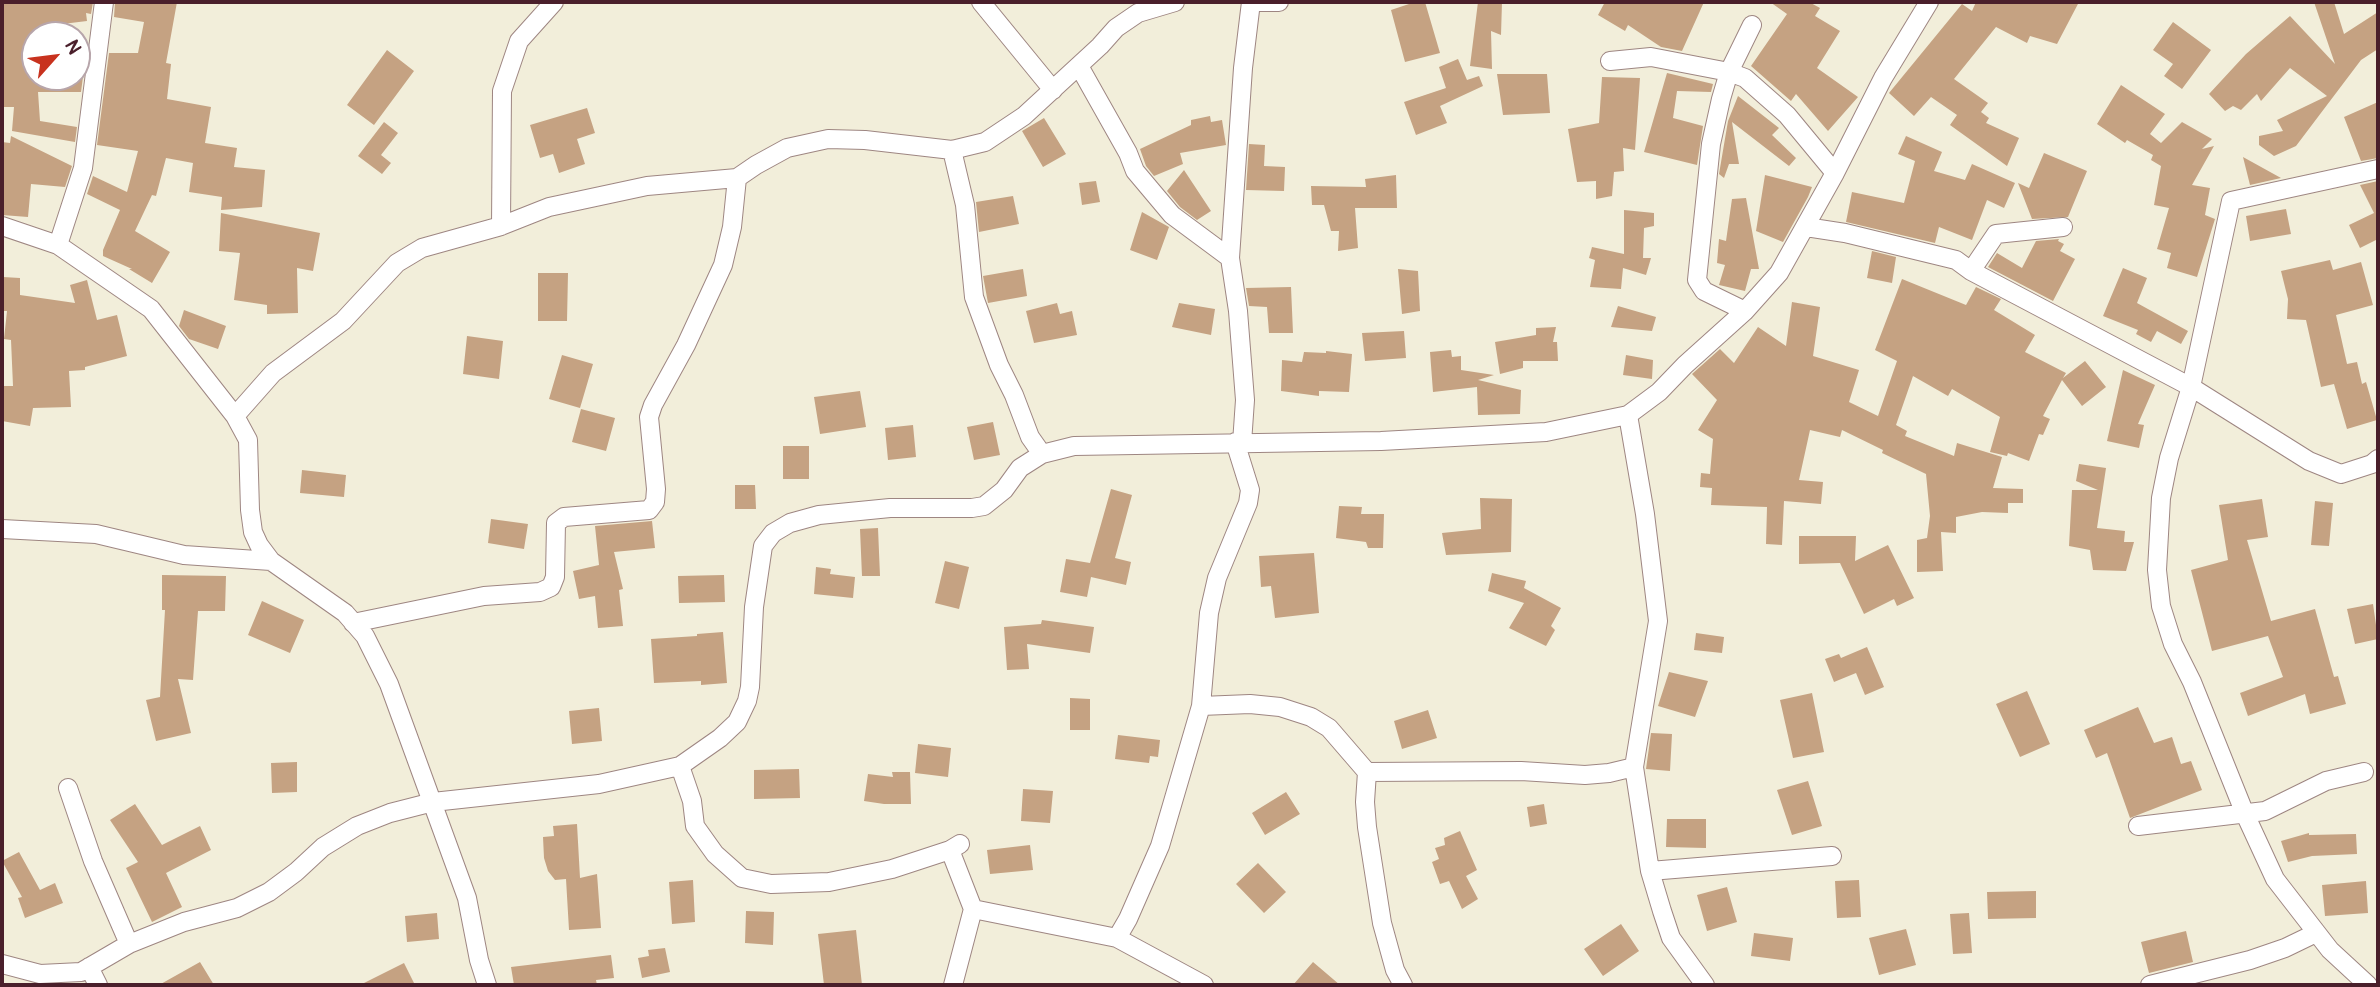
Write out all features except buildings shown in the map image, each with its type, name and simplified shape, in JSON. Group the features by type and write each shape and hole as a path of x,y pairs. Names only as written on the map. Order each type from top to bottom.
{"street":[{"path":"58,245 83,167 104,2"},
{"path":"501,226 502,91 519,41 554,2"},
{"path":"981,2 1053,90"},
{"path":"236,416 273,373 343,321 397,263 422,248 501,226 550,207 647,186 737,178 787,148 828,139 865,140 952,150 985,142 1024,116 1116,28 1138,13 1175,2"},
{"path":"1117,938 1160,846 1201,706 1209,613 1217,578 1248,503 1250,490 1239,442 1245,400 1238,311 1230,258 1243,68 1251,2"},
{"path":"1260,2 1279,2"},
{"path":"2,964 40,974 81,972 129,944 184,922 237,908 268,892 296,872 323,847 357,826 390,813 433,802 598,784 680,766 720,738 737,722 747,701 754,607 763,546 773,533 790,523 819,515 890,509 972,509 984,506 1004,490 1020,468 1042,454 1074,446 1381,441 1546,432 1628,415 1659,392 1745,311 1779,273 1835,173 1883,78 1929,2"},
{"path":"1745,311 1704,291 1698,280 1711,145 1729,72 1752,25"},
{"path":"1610,61 1651,57 1729,72 1745,78 1787,115 1835,173"},
{"path":"1079,66 1142,180 1172,215 1230,258"},
{"path":"952,150 965,205 974,297 1030,437 1042,454"},
{"path":"2368,985 2330,950 2275,879 2245,814 2192,682 2173,644 2161,606 2157,570 2161,498 2169,458 2191,387 2231,201 2378,169"},
{"path":"353,622 484,596 540,592 551,587 555,577 556,523 564,517 649,510 655,502 656,489 649,417 723,265 732,227 737,178"},
{"path":"2,226 58,245 151,309 236,416 248,440 249,498 253,532 271,561 345,613 365,636 388,684 467,898 479,960 487,985"},
{"path":"1806,227 1845,233 1956,260 1971,271 2191,387 2309,461 2341,474 2378,459"},
{"path":"1971,271 1996,234 2063,228"},
{"path":"1628,415 1658,621 1634,767 1650,870 1671,938 1705,985"},
{"path":"2,529 96,534 184,555 271,561"},
{"path":"1201,706 1280,706 1311,717 1329,728 1367,772 1367,827 1381,914 1387,947 1403,985"},
{"path":"680,766 692,802 695,826 715,854 742,878 771,884 830,882 892,869 955,847 973,909 953,985"},
{"path":"1367,772 1521,771 1585,775 1634,767"},
{"path":"2138,826 2264,811 2326,781 2364,772"},
{"path":"68,788 93,861 129,944"},
{"path":"1650,870 1832,856"},
{"path":"973,909 1117,938 1203,985"},
{"path":"2150,985 2250,960 2285,948 2316,933"},
{"path":"89,967 98,985"}]}
